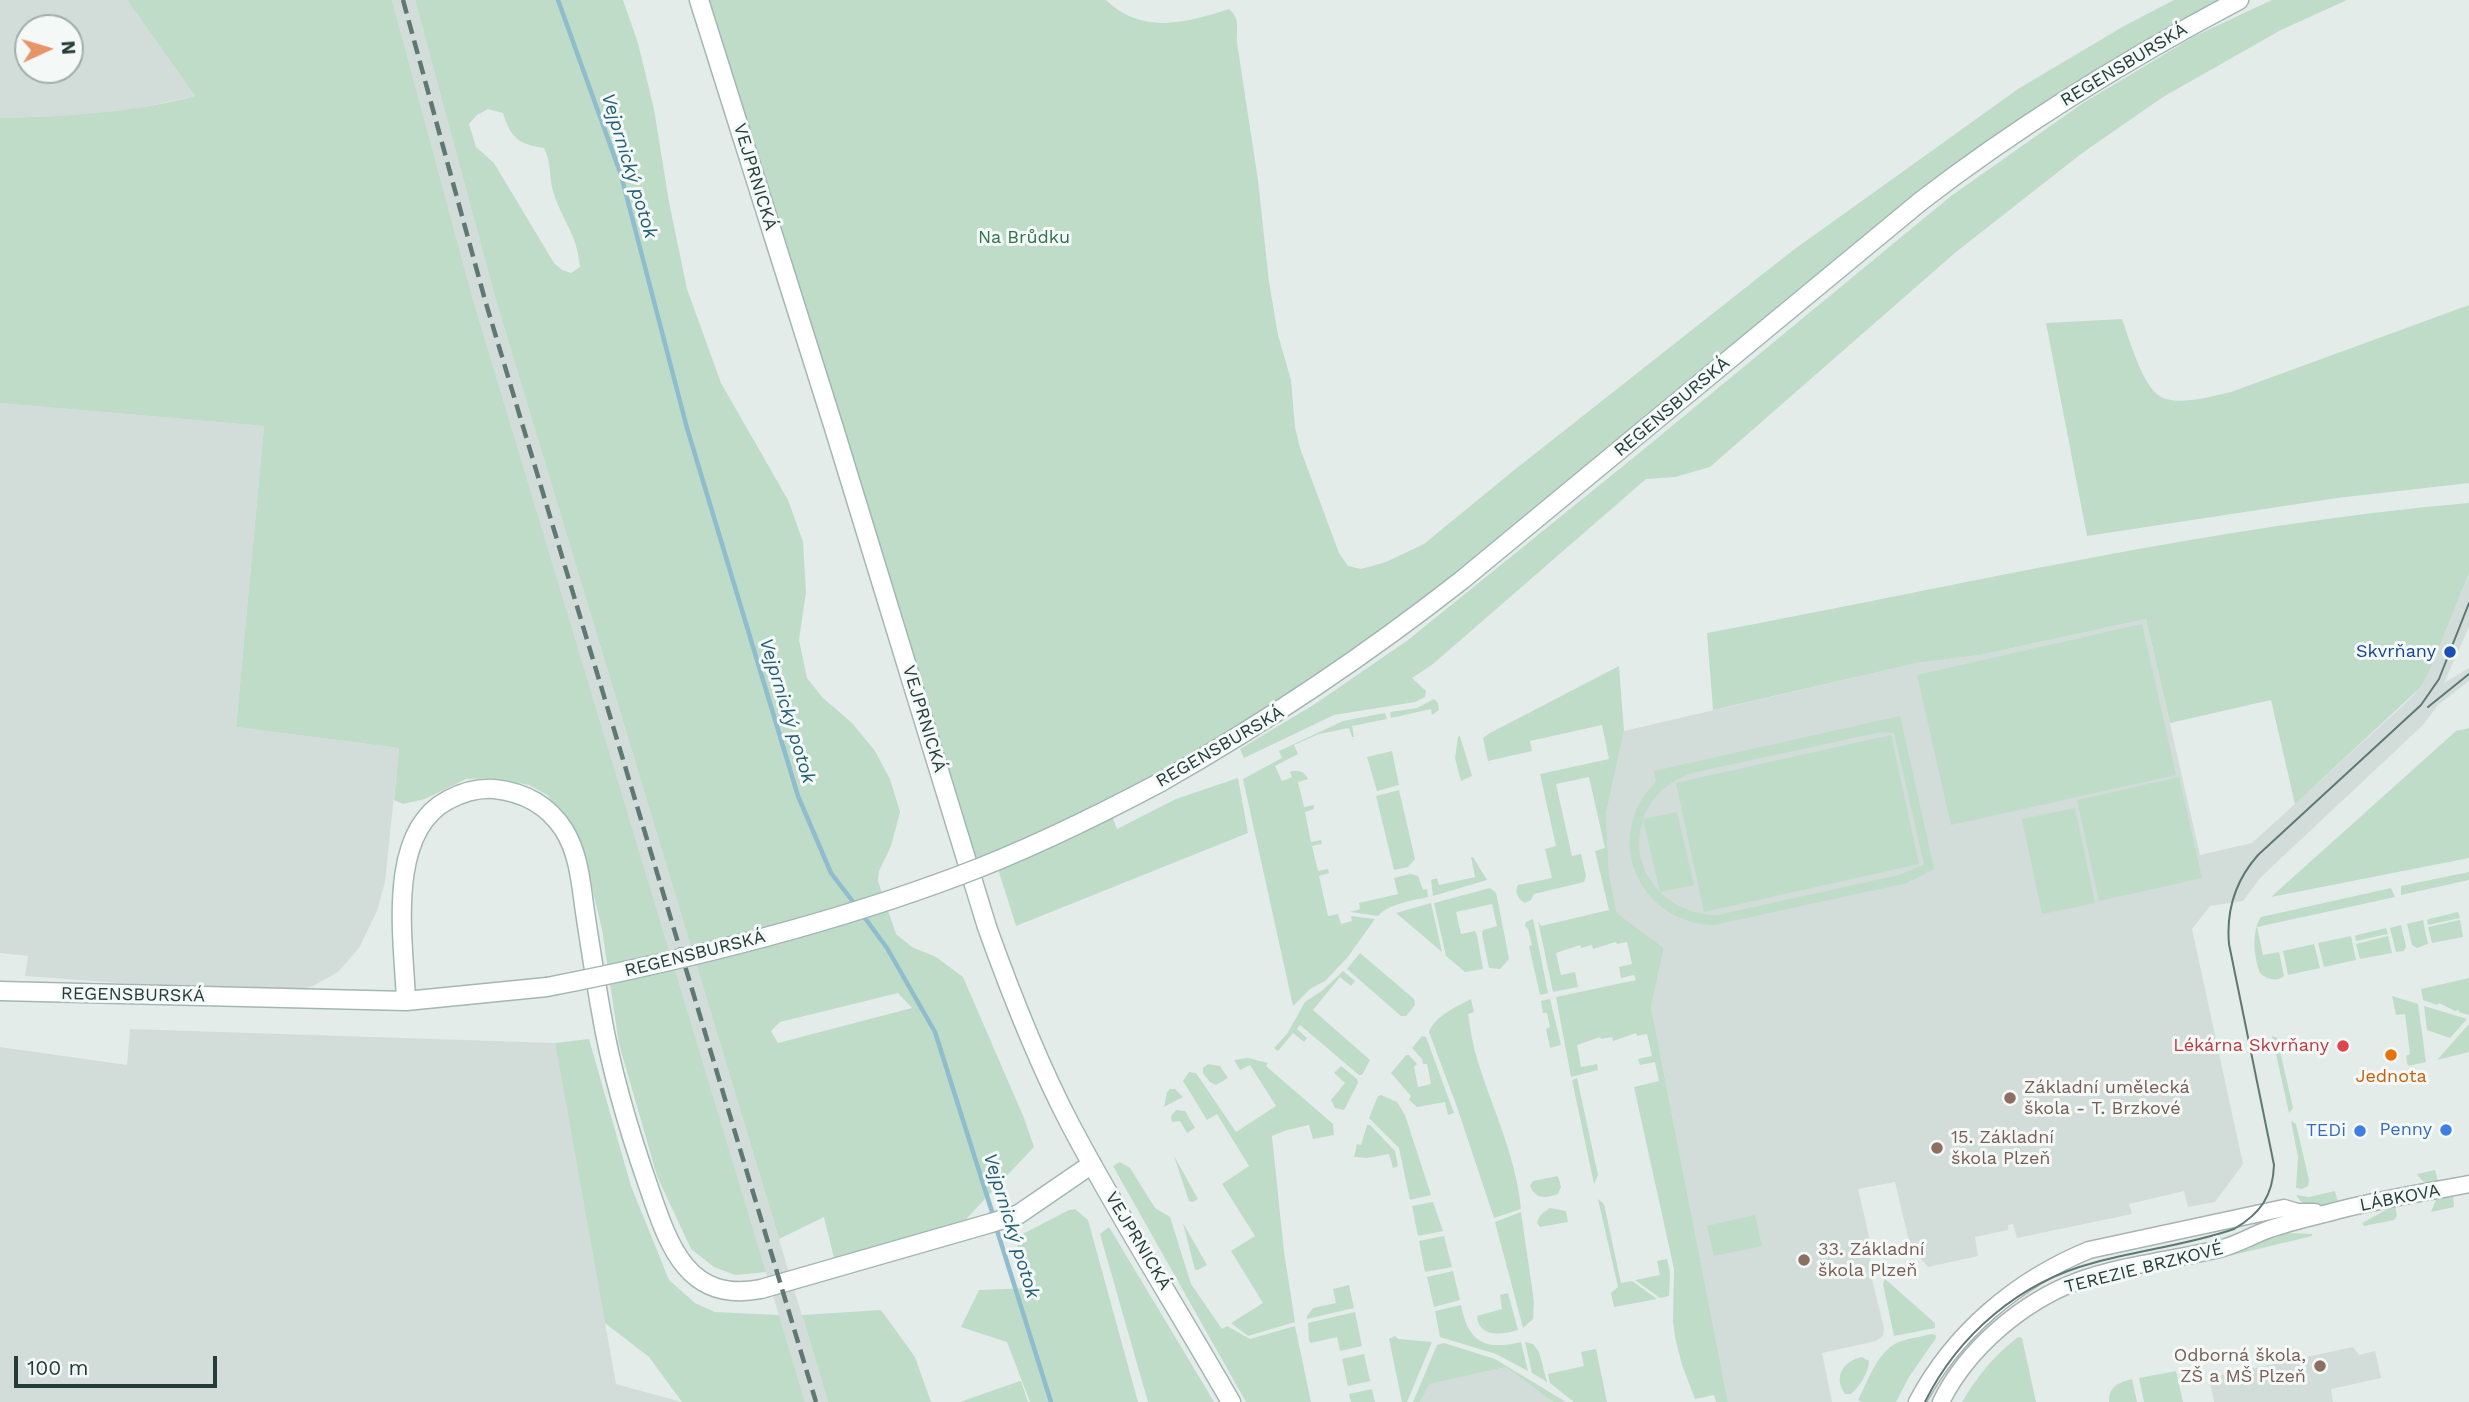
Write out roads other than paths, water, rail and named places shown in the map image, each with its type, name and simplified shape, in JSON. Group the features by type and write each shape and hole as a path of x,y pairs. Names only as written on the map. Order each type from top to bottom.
{"main road":[{"name":"VEJPRNICKÁ","path":"699,0 831,416 987,927 1036,1054 1092,1164 1231,1402"},
{"name":"REGENSBURSKÁ","path":"0,991 405,1001 547,987 700,954 868,907 958,877 1059,834 1161,782 1288,707 1401,628 1921,201 1999,143 2118,66 2239,0"},
{"path":"405,1001 402,892 405,863 417,831 439,805 455,797 487,789 523,795 554,817 571,846 579,871 614,1076 634,1144 670,1244 696,1279 712,1287 746,1292 966,1230 1019,1213 1092,1164"}],"street":[{"name":"LÁBKOVA","path":"2266,1231 2331,1212 2469,1184"},
{"name":"LÁBKOVA","path":"2238,1217 2284,1208 2297,1212 2331,1212"},
{"name":"TEREZIE BRZKOVÉ","path":"1917,1402 1942,1361 1969,1329 2006,1297 2039,1274 2089,1251 2238,1217"},
{"name":"TEREZIE BRZKOVÉ","path":"1941,1402 1954,1380 1984,1343 2012,1319 2056,1290 2096,1276 2221,1248 2266,1231"}],"waterway":[{"name":"Vejprnický potok","path":"558,0 621,175 687,428 798,796 831,873 857,907"},
{"name":"Vejprnický potok","path":"862,914 887,948 935,1032 994,1218"},
{"name":"Vejprnický potok","path":"996,1227 1051,1402"}],"tram line":[{"path":"1925,1402 1955,1355 1973,1334 1994,1314 2041,1283 2093,1263 2234,1229 2251,1217 2263,1203 2271,1186 2274,1165 2229,944 2229,919 2234,897 2243,875 2258,855 2421,705 2439,679 2469,603"},
{"path":"2428,707 2469,674"}],"railway":[{"path":"403,0 485,300 816,1402"}],"place":[{"name":"Skvrňany","path":"2450,652"},
{"name":"Lékárna Skvrňany","path":"2343,1046"},
{"name":"Jednota","path":"2391,1055"},
{"name":"Základní umělecká škola - T. Brzkové","path":"2010,1098"},
{"name":"Penny","path":"2446,1130"},
{"name":"TEDi","path":"2360,1131"},
{"name":"15. Základní škola Plzeň","path":"1937,1148"},
{"name":"33. Základní škola Plzeň","path":"1804,1260"},
{"name":"Odborná škola, ZŠ a MŠ Plzeň","path":"2320,1366"}],"park label":[{"name":"Na Brůdku","path":"1024,238"}]}
